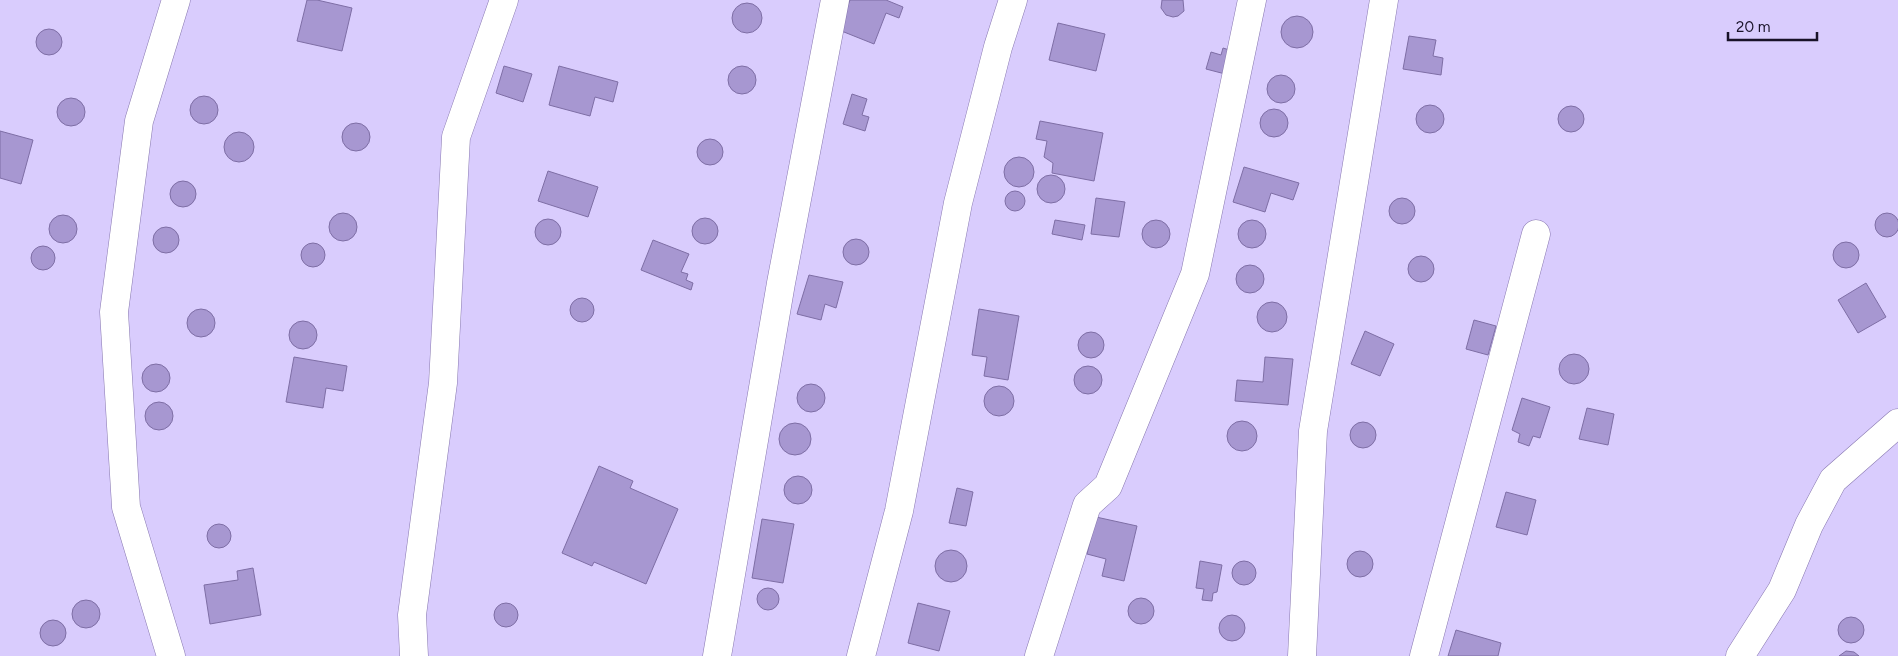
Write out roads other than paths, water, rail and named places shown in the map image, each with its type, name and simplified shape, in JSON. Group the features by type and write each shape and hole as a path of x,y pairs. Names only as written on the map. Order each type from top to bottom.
{"street":[{"path":"171,656 126,507 114,312 140,121 176,0"},
{"path":"414,656 412,615 443,383 456,137 504,0"},
{"path":"716,656 781,283 835,0"},
{"path":"861,656 899,511 958,203 998,47 1013,0"},
{"path":"1039,656 1088,505 1108,486 1195,274 1252,0"},
{"path":"1302,656 1313,431 1384,0"},
{"path":"1424,656 1536,234"},
{"path":"1740,656 1782,590 1809,525 1833,480 1898,423"}]}
